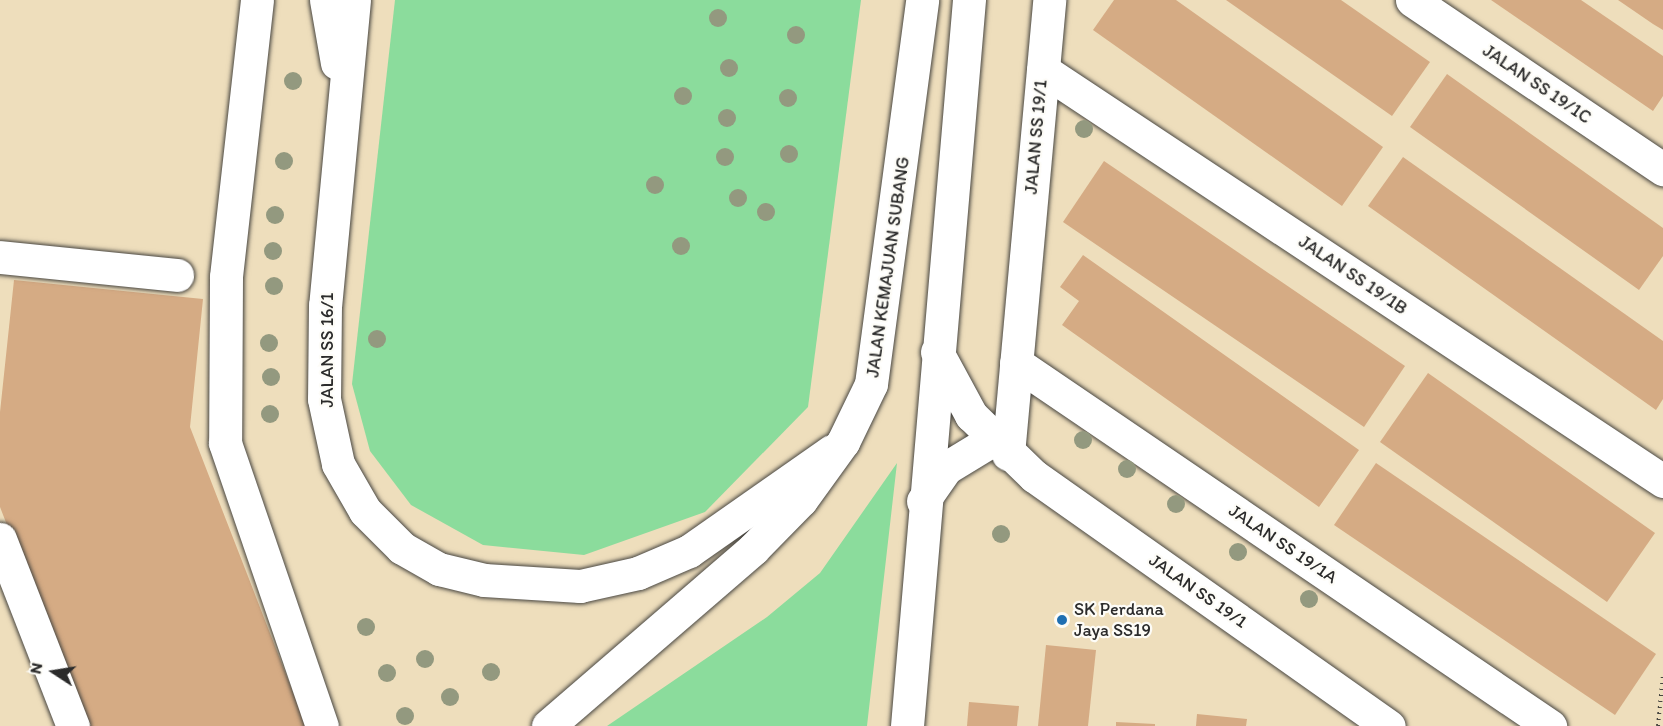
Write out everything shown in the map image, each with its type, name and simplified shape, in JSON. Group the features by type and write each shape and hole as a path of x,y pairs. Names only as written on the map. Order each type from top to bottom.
{"street":[{"path":"257,0 226,277 225,444 322,726"},
{"path":"326,0 344,106"},
{"name":"JALAN SS 16/1","path":"354,0 325,305 324,399 338,464 365,512 402,548 439,569 531,586 580,586 638,573 689,551 739,521 843,442"},
{"name":"JALAN KEMAJUAN SUBANG","path":"548,726 753,549 801,500 843,442 871,384 922,0"},
{"path":"907,726 923,501 969,0"},
{"name":"JALAN SS 19/1","path":"1000,447 1016,363 1049,0"},
{"name":"JALAN SS 19/1C","path":"1412,0 1663,169"},
{"name":"JALAN SS 19/1B","path":"1043,70 1663,481"},
{"path":"0,257 177,275"},
{"name":"JALAN SS 19/1","path":"937,351 947,379 1000,447 1389,726"},
{"name":"JALAN SS 19/1A","path":"1016,363 1550,726"},
{"path":"923,501 946,468 1000,447"},
{"path":"0,540 73,726"}],"path":[{"path":"1658,726 1663,675"}],"green space":[{"path":"395,0 861,0 808,407 705,512 584,555 483,545 411,505 370,451 352,384"},
{"path":"897,463 867,726 607,726 767,617 820,573"}],"building":[{"path":"1114,0 1176,0 1383,147 1342,206 1093,30"},
{"path":"1226,0 1341,0 1430,62 1392,116"},
{"path":"1491,0 1581,0 1663,56 1663,96 1653,111"},
{"path":"1618,0 1663,0 1663,30 1653,24"},
{"path":"1447,74 1663,228 1663,256 1639,290 1410,127"},
{"path":"1403,157 1663,341 1663,399 1656,410 1368,206"},
{"path":"1104,161 1405,366 1364,427 1063,222"},
{"path":"1083,255 1359,450 1319,507 1062,325 1079,301 1060,287"},
{"path":"14,280 203,299 190,427 306,726 85,726 0,507 0,412"},
{"path":"1428,373 1655,533 1607,602 1380,442"},
{"path":"1376,463 1656,654 1615,715 1334,525"},
{"path":"1046,645 1096,650 1088,726 1038,726"},
{"path":"969,702 1019,706 1017,726 967,726"},
{"path":"1197,714 1247,719 1246,726 1196,726"},
{"path":"1116,722 1155,724 1155,726 1116,726"}],"place":[{"name":"SK Perdana Jaya SS19","path":"1062,620"}]}
